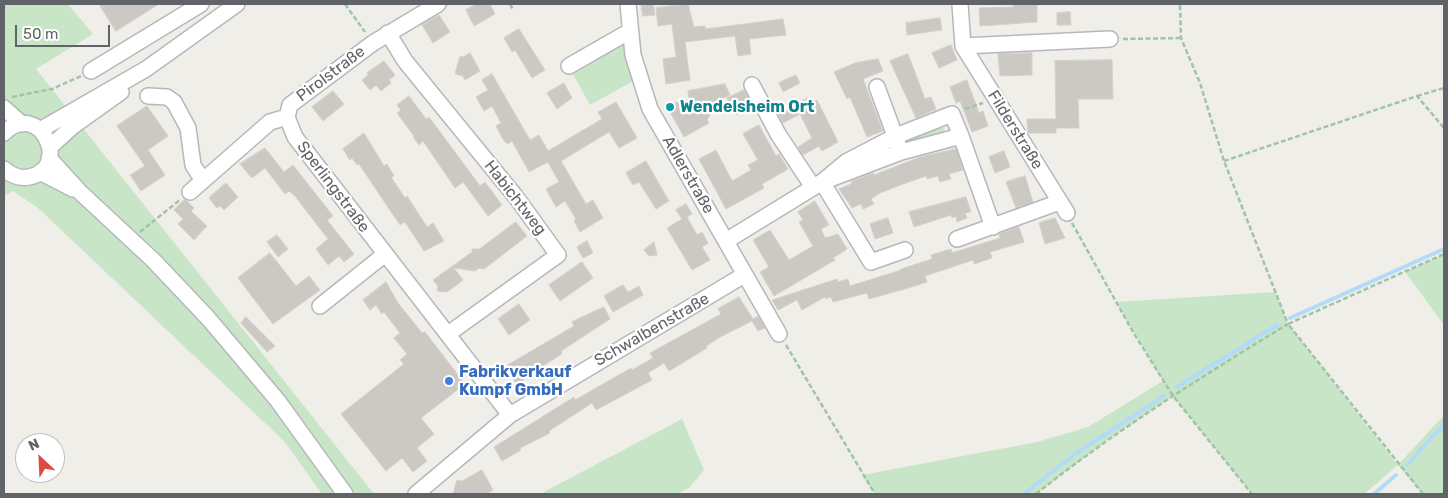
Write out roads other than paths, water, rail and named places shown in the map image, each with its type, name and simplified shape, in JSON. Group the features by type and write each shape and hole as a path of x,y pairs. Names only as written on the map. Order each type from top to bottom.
{"street":[{"path":"91,71 201,4"},
{"path":"40,130 146,69 237,4"},
{"name":"Pirolstraße","path":"190,192 270,122 287,117 290,105 373,43 438,4"},
{"name":"Adlerstraße","path":"628,4 633,55 650,109 779,334"},
{"name":"Filderstraße","path":"960,4 963,46 1067,213"},
{"path":"569,66 630,32"},
{"name":"Habichtweg","path":"388,34 404,61 516,197 558,256 448,334"},
{"path":"963,46 1110,39"},
{"path":"5,171 23,178 40,172 50,152 72,127 125,89 146,69"},
{"path":"752,86 778,134 818,185 871,262 905,250"},
{"path":"876,87 901,152"},
{"path":"148,96 167,97 174,102 188,128 193,165 203,181"},
{"path":"6,103 22,124"},
{"path":"726,241 818,185 846,162 896,136 952,114 962,136 993,227"},
{"name":"Sperlingstraße","path":"287,117 295,137 384,255 510,415"},
{"path":"4,133 14,126 22,124 40,130 48,139 50,152 81,193 131,239 190,299 248,365 305,438 345,494"},
{"path":"818,185 901,152 962,136"},
{"path":"40,172 81,193"},
{"path":"957,239 1054,204"},
{"path":"320,306 384,255"},
{"name":"Schwalbenstraße","path":"416,494 510,415 744,275"}],"waterway":[{"path":"1290,318 1444,249"},
{"path":"1177,387 1277,325"},
{"path":"1024,494 1075,454 1164,396"},
{"path":"1407,465 1444,424"},
{"path":"1374,494 1396,475"}],"place":[{"name":"Wendelsheim Ort","path":"670,107"},
{"name":"Fabrikverkauf Kumpf GmbH","path":"449,381"}]}
